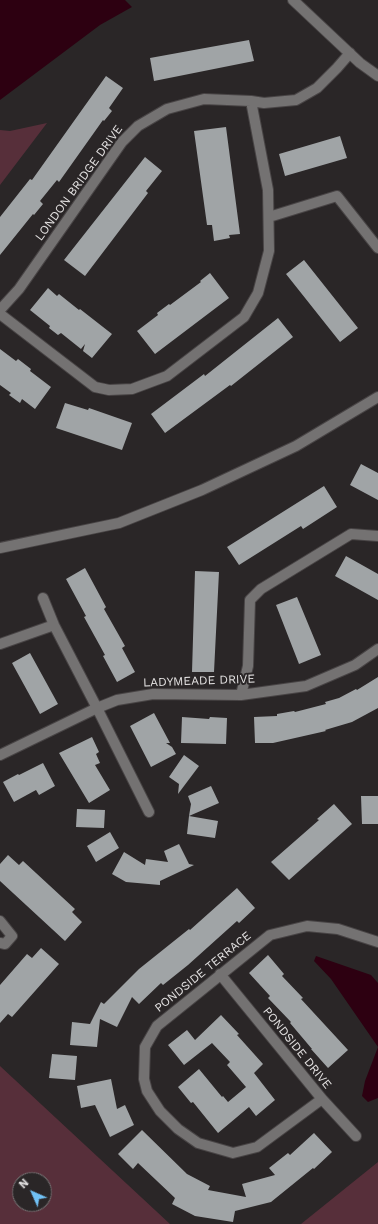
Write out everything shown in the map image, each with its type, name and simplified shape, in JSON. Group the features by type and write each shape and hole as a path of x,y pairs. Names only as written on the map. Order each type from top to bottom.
{"street":[{"path":"293,0 360,63 378,76"},
{"name":"LONDON BRIDGE DRIVE","path":"0,310 19,289 122,142 138,126 167,109 204,99 264,103 296,100 317,88 338,68 350,53"},
{"path":"0,314 95,387 110,390 132,389 167,376 244,317 258,293 269,250 268,190 250,101"},
{"path":"269,217 337,196 378,248"},
{"path":"0,548 119,522 202,490 296,446 378,398"},
{"path":"241,695 248,666 250,600 261,589 351,534 378,536"},
{"path":"43,598 54,625 149,812"},
{"path":"0,644 54,625"},
{"name":"LADYMEADE DRIVE","path":"0,755 97,708 117,700 153,694 241,695 306,686 355,665 378,649"},
{"path":"0,921 12,936 5,944 0,943"},
{"name":"PONDSIDE TERRACE","path":"322,1099 257,1147 233,1153 198,1144 178,1129 160,1111 147,1091 144,1079 145,1047 157,1026 270,935 307,926 338,928 378,942"},
{"name":"PONDSIDE DRIVE","path":"220,974 322,1099 356,1136"}],"shaded area":[{"path":"0,0 125,0 132,7 100,25 0,100"},
{"path":"47,123 0,185 0,130 10,131"},
{"path":"316,956 371,975 378,983 378,1047 331,979 314,961"},
{"path":"378,1047 378,1098 368,1102 362,1096 365,1081"},
{"path":"0,1066 170,1224 0,1224"},
{"path":"378,1162 378,1224 301,1224"}],"building":[{"path":"249,40 254,61 154,81 150,58"},
{"path":"106,76 123,88 109,108 112,111 104,121 103,120 59,182 57,180 40,201 43,204 0,255 0,217 30,179 32,180"},
{"path":"226,127 240,234 229,235 230,238 214,241 212,225 207,225 194,131"},
{"path":"340,136 347,158 285,176 279,154"},
{"path":"145,157 162,171 146,191 148,193 85,276 64,260"},
{"path":"304,260 358,328 340,342 286,274"},
{"path":"210,273 229,298 155,354 137,331 158,315 157,313 201,282 200,281"},
{"path":"48,288 57,296 59,294 79,310 80,309 112,334 92,358 83,351 85,344 81,349 61,333 58,335 49,328 50,326 30,310"},
{"path":"278,318 293,337 231,386 230,385 165,433 151,414 204,374 205,376"},
{"path":"0,349 16,361 18,359 31,369 30,371 51,387 35,409 22,399 20,403 9,395 11,393 0,385"},
{"path":"65,403 88,410 89,408 132,423 122,450 56,428"},
{"path":"361,464 378,473 378,500 350,485"},
{"path":"324,486 337,507 303,529 301,526 239,565 227,547"},
{"path":"346,556 378,574 378,600 335,576"},
{"path":"85,568 106,607 104,609 125,646 122,648 135,672 117,682 103,656 105,655 84,617 86,616 66,579"},
{"path":"195,571 219,572 214,672 192,672"},
{"path":"297,597 321,655 299,664 276,605"},
{"path":"30,653 58,704 40,714 12,663"},
{"path":"378,677 378,708 352,722 325,730 326,731 273,743 255,743 254,717 277,716 277,714 295,712 326,704 325,702 339,698 356,689 357,690"},
{"path":"154,713 170,743 166,743 172,747 176,754 151,767 130,726"},
{"path":"182,717 209,719 210,717 227,718 226,744 181,743"},
{"path":"92,737 99,752 96,754 100,763 95,765 110,790 89,803 59,753"},
{"path":"184,755 199,766 178,794 179,784 169,777"},
{"path":"43,763 55,786 39,795 36,790 14,802 3,782"},
{"path":"211,786 219,803 189,816 191,804 188,796"},
{"path":"361,796 378,796 378,824 362,824"},
{"path":"334,804 352,824 289,880 271,862 319,820 317,819"},
{"path":"77,809 105,810 104,828 76,827"},
{"path":"189,816 218,821 215,838 187,834"},
{"path":"110,832 119,848 96,862 87,846"},
{"path":"179,844 189,864 194,865 160,881 160,885 126,882 112,874 124,852 145,865 146,859 168,862 164,851"},
{"path":"8,855 19,865 23,861 75,909 72,912 82,922 65,941 0,881 0,864"},
{"path":"237,888 255,908 239,923 237,921 188,965 163,985 161,983 139,1004 132,997 117,1027 100,1019 97,1047 70,1045 72,1022 90,1024 101,1002 104,1004 139,969 189,929 190,930"},
{"path":"41,948 59,964 12,1017 8,1014 0,1023 0,985 27,954 32,958"},
{"path":"268,955 284,974 282,976 303,998 301,999 348,1050 328,1068 290,1023 291,1022 268,998 270,996 249,973"},
{"path":"221,1015 239,1034 237,1035 263,1064 254,1073 275,1100 256,1116 249,1107 218,1133 193,1102 191,1103 178,1087 199,1069 222,1097 223,1096 228,1102 246,1087 227,1065 230,1062 212,1043 184,1065 168,1045 187,1030 195,1040"},
{"path":"52,1054 77,1056 75,1080 49,1078"},
{"path":"111,1079 117,1109 125,1105 134,1125 110,1137 95,1105 81,1108 77,1086"},
{"path":"142,1130 187,1174 210,1186 208,1190 246,1197 242,1184 275,1175 269,1168 288,1153 290,1155 314,1133 332,1152 314,1169 313,1168 271,1202 235,1211 233,1222 195,1216 172,1204 175,1198 138,1163 133,1169 118,1154"}]}
